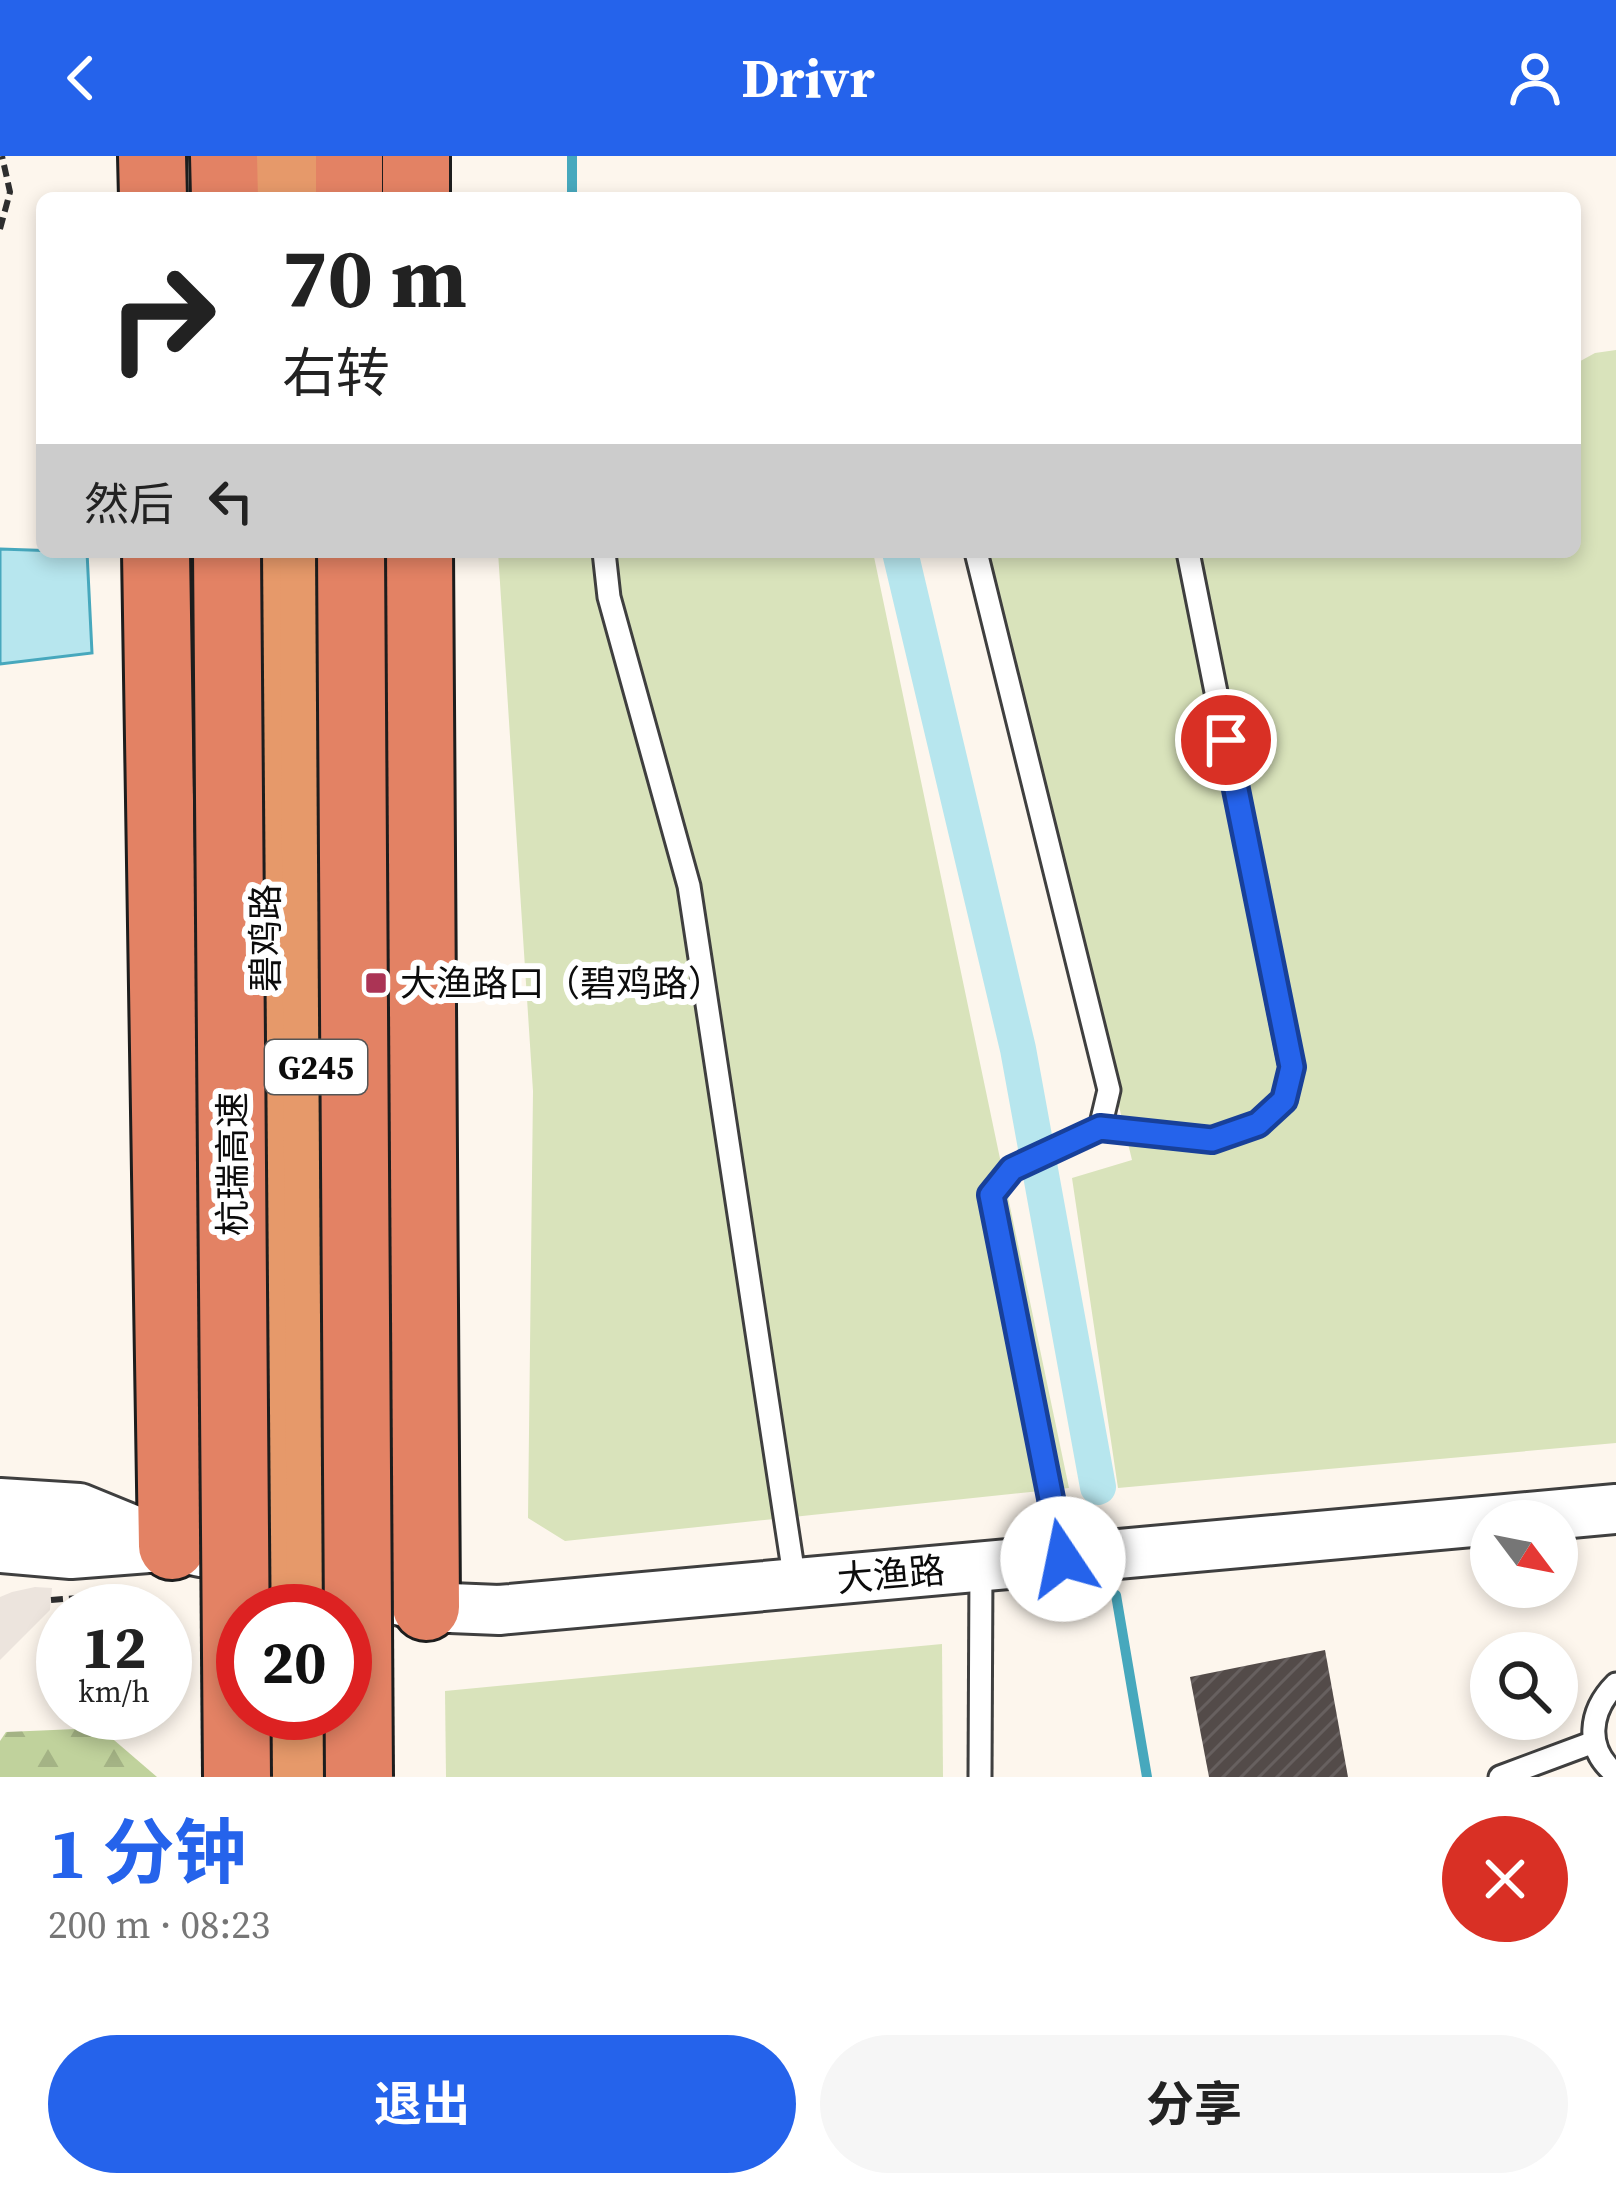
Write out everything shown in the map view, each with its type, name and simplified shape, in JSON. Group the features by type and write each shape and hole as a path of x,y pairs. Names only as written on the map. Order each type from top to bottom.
{"highway":[{"path":"152,156 153,192"},
{"path":"224,156 225,192"},
{"path":"259,156 259,192"},
{"path":"310,156 310,192"},
{"path":"349,156 349,192"},
{"path":"416,156 416,192"},
{"path":"156,558 172,1546"},
{"name":"杭瑞高速","path":"227,558 237,1777"},
{"name":"碧鸡路","path":"262,558 295,1584"},
{"name":"碧鸡路","path":"295,1584 313,558"},
{"path":"351,558 359,1777"},
{"path":"419,558 426,1607"},
{"path":"272,1740 272,1777"},
{"path":"321,1740 321,1777"}],"street":[{"name":"大渔路","path":"0,1502 80,1508 274,1584"},
{"name":"大渔路","path":"372,1601 499,1610 1616,1508"},
{"name":"大渔路","path":"0,1548 71,1553 172,1546"}],"lane":[{"path":"605,558 609,597 689,886 795,1582"},
{"path":"977,558 1109,1090 1100,1128"},
{"path":"1063,1559 991,1195 1012,1169 1100,1128 1212,1140 1258,1124 1284,1100 1292,1067 1189,558"},
{"path":"980,1777 981,1567"},
{"path":"1616,1684 1594,1715 1594,1742 1604,1766 1616,1774"},
{"path":"1500,1777 1594,1742"}],"path":[{"path":"0,229 10,193 2,156"}],"green space":[{"path":"1616,350 1616,1443 1118,1488 1072,1178 1132,1160 986,558 1581,558 1581,361"},
{"path":"498,558 874,558 1069,1488 565,1541 528,1518 533,1091"},
{"path":"942,1644 943,1777 446,1777 445,1691"},
{"path":"36,1731 36,1740 114,1740 157,1777 0,1777 0,1741 6,1732"}],"shaded area":[{"path":"36,1587 36,1624 0,1660 0,1597"}],"water":[{"path":"0,549 36,550 36,558 87,558 92,653 0,664"}],"building":[{"path":"1325,1650 1348,1777 1209,1777 1190,1677"}],"waterway":[{"path":"572,156 572,192"},
{"path":"901,558 1018,1049 1098,1487"},
{"path":"1116,1595 1147,1777"}],"place":[{"name":"大渔路口（碧鸡路）","path":"376,983"}],"route":[{"path":"1063,1559 991,1195 1012,1169 1100,1128 1212,1140 1258,1124 1284,1100 1292,1067 1226,740"}]}
